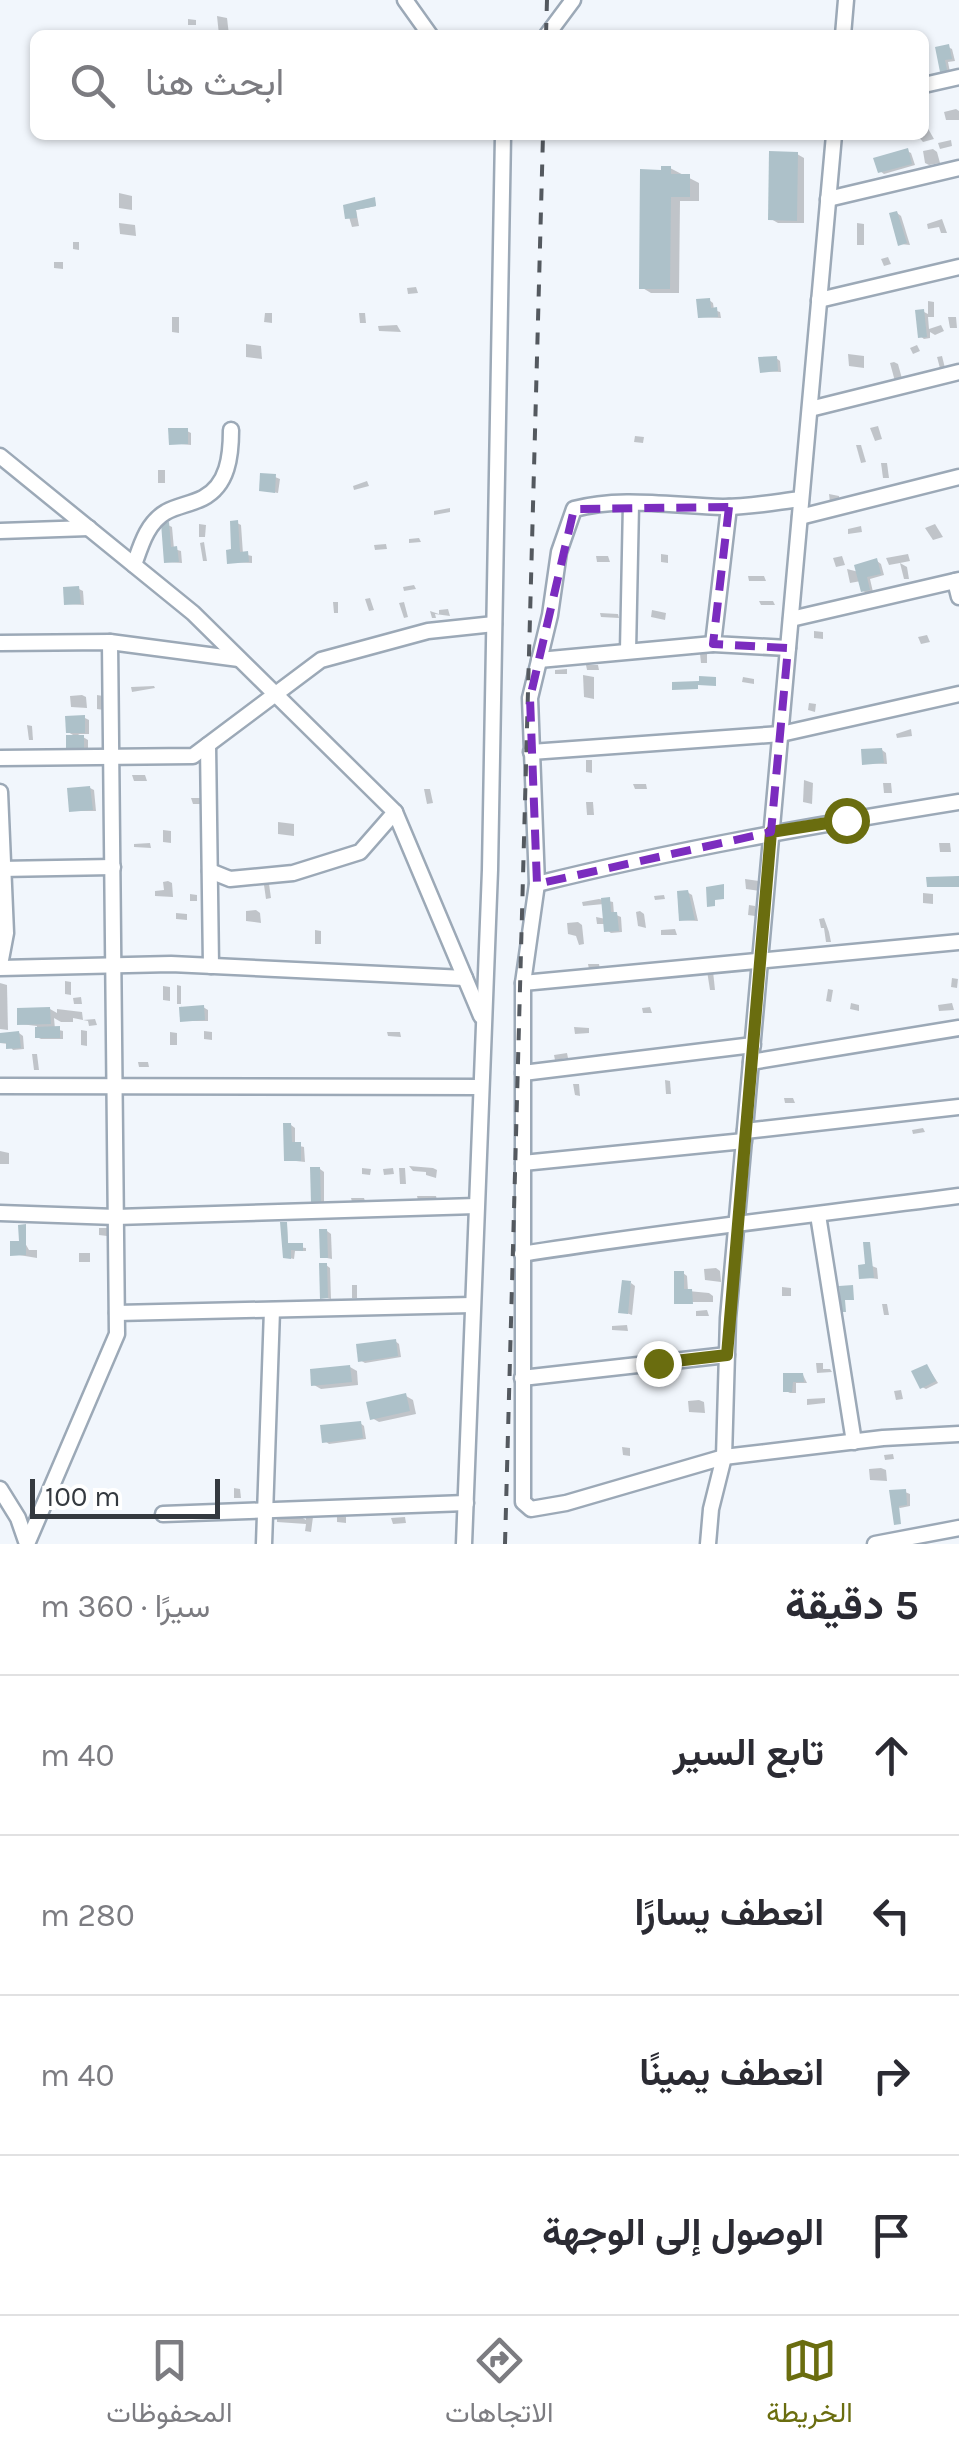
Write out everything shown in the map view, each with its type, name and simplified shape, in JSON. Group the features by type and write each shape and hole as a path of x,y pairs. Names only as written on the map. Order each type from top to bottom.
{"street":[{"path":"405,0 426,30"},
{"path":"551,30 574,0"},
{"path":"843,30 846,0"},
{"path":"929,84 959,77"},
{"path":"464,1544 484,1021 502,140"},
{"path":"708,1544 724,1456 737,1226 834,140"},
{"path":"828,199 959,168"},
{"path":"820,300 959,268"},
{"path":"810,409 959,372"},
{"path":"134,565 147,530 164,513 206,497 224,478 232,455 230,430"},
{"path":"0,456 193,613 395,812 484,1021"},
{"path":"800,516 959,477"},
{"path":"801,499 729,507 630,504 574,509 558,552 550,615 530,698 537,884 523,983 523,1502 532,1509 566,1503 724,1456 959,1434"},
{"path":"628,651 630,504"},
{"path":"713,644 729,507"},
{"path":"0,531 89,528"},
{"path":"791,620 957,580 959,597"},
{"path":"0,758 193,756 320,660 428,631 494,624"},
{"path":"0,644 110,642 240,659"},
{"path":"0,1489 18,1518 27,1544 117,1334 110,642"},
{"path":"539,660 713,644 788,648"},
{"path":"531,752 780,734 959,694"},
{"path":"208,745 211,966"},
{"path":"0,792 6,933 0,966 211,966 465,978"},
{"path":"537,884 648,856 771,832 959,802"},
{"path":"210,870 230,879 293,872 360,852 395,812"},
{"path":"1,869 113,867"},
{"path":"523,983 959,942"},
{"path":"751,1062 959,1028"},
{"path":"523,1073 753,1046"},
{"path":"0,1086 481,1087"},
{"path":"523,1163 959,1107"},
{"path":"522,1254 670,1230 737,1226 959,1196"},
{"path":"0,1212 116,1217 476,1206"},
{"path":"818,1215 854,1442"},
{"path":"117,1313 472,1305"},
{"path":"264,1544 272,1310"},
{"path":"522,1378 727,1355"},
{"path":"163,1514 466,1503"},
{"path":"875,1544 959,1528"}],"highlighted area":[{"path":"729,507 713,644 788,648 771,832 537,884 530,698 574,509"}],"building":[{"path":"949,44 952,59 945,60 949,80 942,82 935,47"},
{"path":"908,148 912,164 878,173 873,158"},
{"path":"769,151 798,152 797,221 768,220"},
{"path":"661,166 671,166 671,174 690,174 690,197 671,197 670,289 639,289 640,169 661,170"},
{"path":"375,197 376,206 356,210 357,218 345,219 343,205"},
{"path":"897,211 907,243 898,246 889,213"},
{"path":"710,298 718,317 698,318 696,299"},
{"path":"924,309 927,337 918,338 915,310"},
{"path":"777,356 778,371 760,373 758,357"},
{"path":"168,428 188,428 188,444 169,445"},
{"path":"260,473 276,474 275,493 259,491"},
{"path":"238,520 240,552 248,551 249,562 227,564 230,521"},
{"path":"169,522 171,547 177,546 179,562 164,563 161,523"},
{"path":"877,558 881,574 867,577 870,590 861,592 854,565"},
{"path":"79,586 81,604 64,605 63,587"},
{"path":"699,676 716,677 716,686 672,690 672,682 699,681"},
{"path":"85,715 85,733 66,733 65,716"},
{"path":"66,735 84,735 84,752 66,752"},
{"path":"882,748 884,763 862,765 861,749"},
{"path":"90,786 93,810 69,812 67,788"},
{"path":"959,876 959,887 927,887 926,877"},
{"path":"724,884 724,899 707,907 706,887"},
{"path":"688,890 695,920 679,921 677,891"},
{"path":"610,897 619,931 604,932 601,898"},
{"path":"204,1005 205,1020 180,1022 179,1007"},
{"path":"50,1007 51,1024 17,1025 17,1008"},
{"path":"60,1026 60,1038 35,1038 35,1027"},
{"path":"19,1031 21,1048 6,1049 6,1043 0,1043 0,1033"},
{"path":"283,1123 291,1123 292,1142 301,1142 301,1161 284,1161"},
{"path":"310,1167 320,1167 321,1203 311,1203"},
{"path":"280,1222 287,1222 288,1243 303,1243 303,1251 291,1250 291,1259 283,1258"},
{"path":"26,1224 26,1255 10,1256 10,1241 19,1241 18,1225"},
{"path":"319,1229 327,1229 328,1258 320,1258"},
{"path":"863,1242 870,1242 874,1278 859,1279 858,1265 865,1264"},
{"path":"319,1263 327,1263 328,1298 320,1299"},
{"path":"674,1271 684,1271 684,1289 692,1289 693,1304 674,1304"},
{"path":"622,1280 631,1281 628,1314 618,1313"},
{"path":"853,1285 854,1300 845,1300 846,1312 841,1312 839,1286"},
{"path":"396,1339 398,1356 358,1362 356,1344"},
{"path":"927,1364 936,1381 920,1389 911,1371"},
{"path":"350,1365 352,1382 311,1386 310,1369"},
{"path":"783,1373 803,1373 804,1382 793,1382 792,1392 783,1392"},
{"path":"406,1393 410,1411 370,1420 366,1402"},
{"path":"361,1421 363,1438 322,1443 320,1425"},
{"path":"906,1489 907,1505 899,1506 901,1524 894,1525 889,1490"}],"railway":[{"path":"546,30 547,0"},
{"path":"505,1544 543,140"}],"route":[{"path":"658,1363 727,1355 771,832 846,820"}]}
